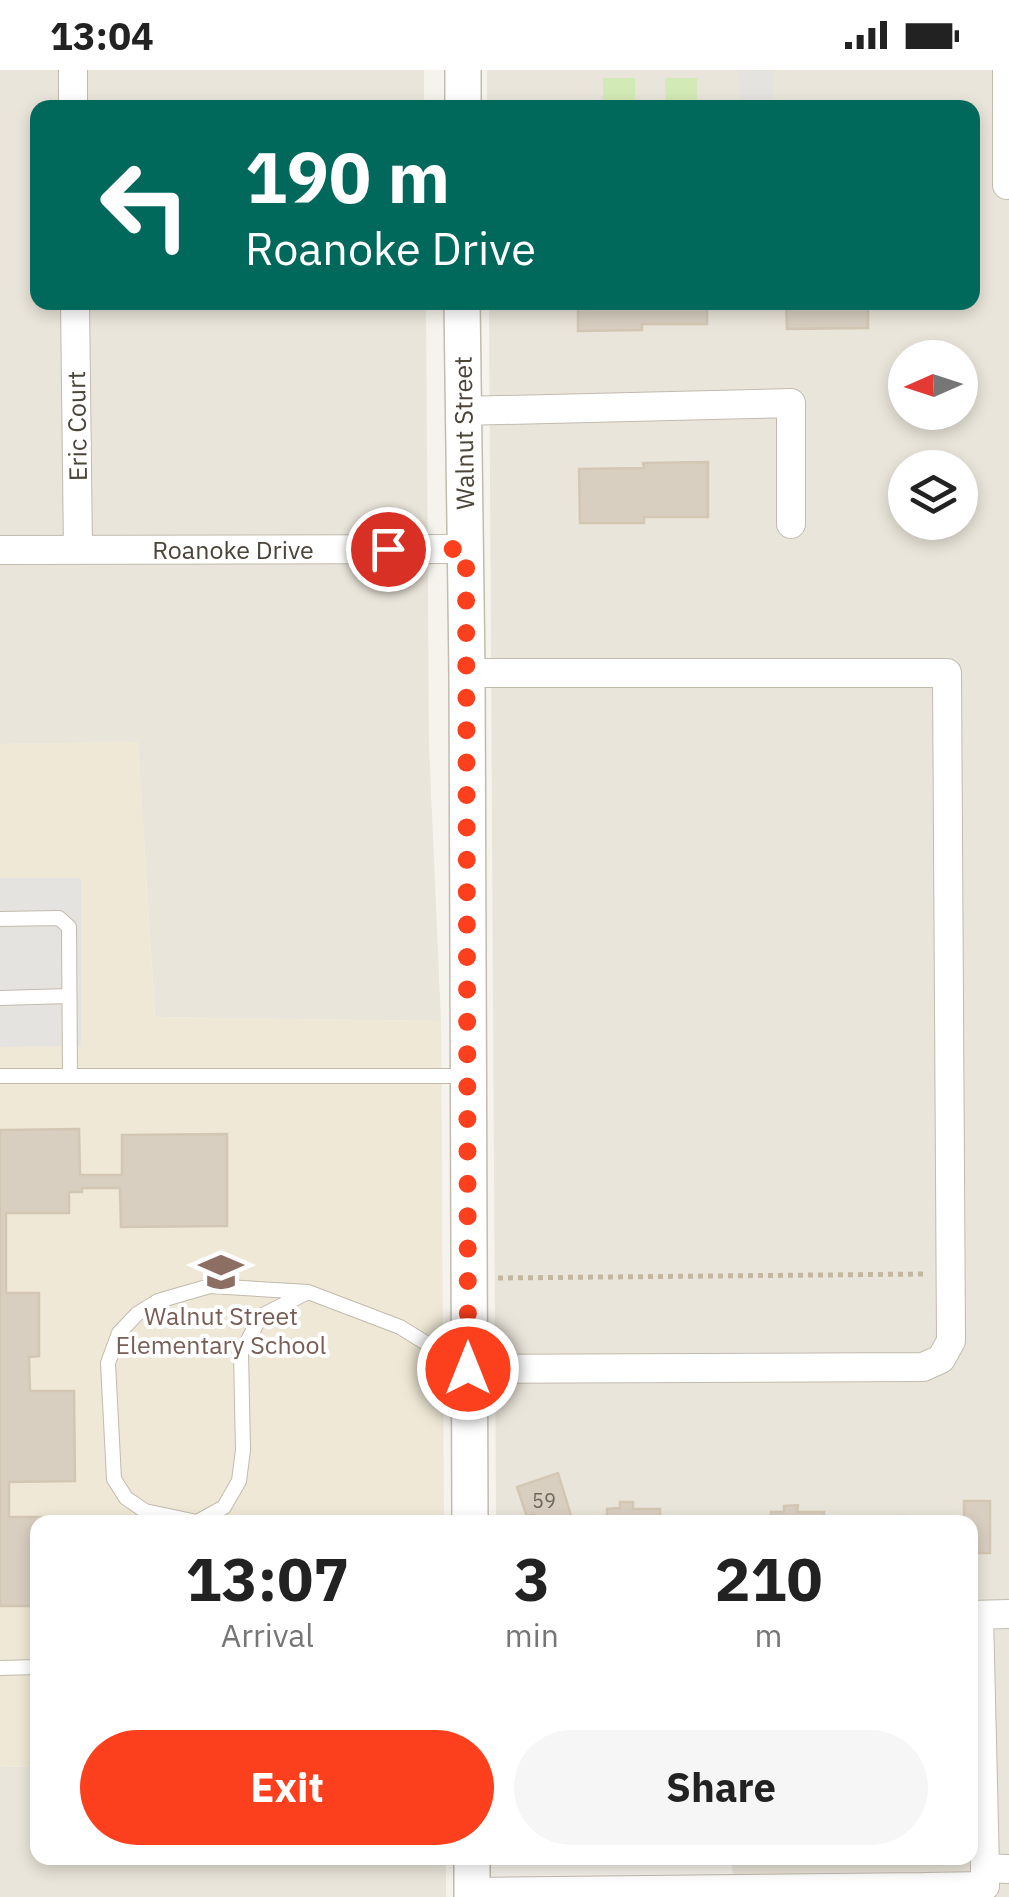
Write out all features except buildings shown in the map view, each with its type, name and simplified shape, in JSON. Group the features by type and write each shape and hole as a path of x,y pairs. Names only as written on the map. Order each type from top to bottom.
{"street":[{"path":"72,70 73,100"},
{"path":"463,70 463,100"},
{"path":"1007,186 1008,70"},
{"name":"Eric Court","path":"75,310 78,550"},
{"name":"Walnut Street","path":"462,310 470,1515"},
{"path":"462,411 792,404 791,524"},
{"name":"Roanoke Drive","path":"0,550 466,549"},
{"path":"467,673 947,673 951,1274 951,1341 942,1359 923,1366 468,1369"},
{"path":"978,1615 1009,1614"},
{"path":"472,1882 932,1892 985,1886 997,1868 978,1659"}],"lane":[{"path":"0,919 59,918 69,927 70,1076"},
{"path":"0,998 70,996"},
{"path":"0,1076 467,1076"},
{"path":"164,1515 145,1511 126,1498 114,1479 108,1363 119,1332 158,1300 210,1286 308,1292 400,1327 468,1369"},
{"path":"210,1515 224,1507 239,1481 243,1450 241,1353 260,1316 308,1292"},
{"path":"0,1668 30,1667"}],"path":[{"path":"495,1278 951,1274"}],"shaded area":[{"path":"0,70 424,70 424,100 30,100 30,310 426,310 429,745 441,1021 155,1017 138,742 0,744"},
{"path":"487,70 1009,70 1009,1897 735,1897 732,1865 978,1865 978,1515 496,1515 489,310 980,310 980,100 487,100"},
{"path":"739,70 773,70 773,100 740,100"},
{"name":"Walnut Street Elementary School","path":"138,742 155,1017 441,1021 444,1515 30,1515 30,1766 0,1767 0,744"},
{"path":"0,878 81,878 81,1046 0,1047"},
{"path":"30,1766 30,1865 446,1865 446,1897 0,1897 0,1767"}],"green space":[{"path":"603,78 635,78 635,100 603,100"},
{"path":"665,78 697,78 697,100 666,100"}],"place":[{"name":"Walnut Street Elementary School","path":"221,1272"}],"route":[{"path":"388,549 466,549 468,1369"}]}
